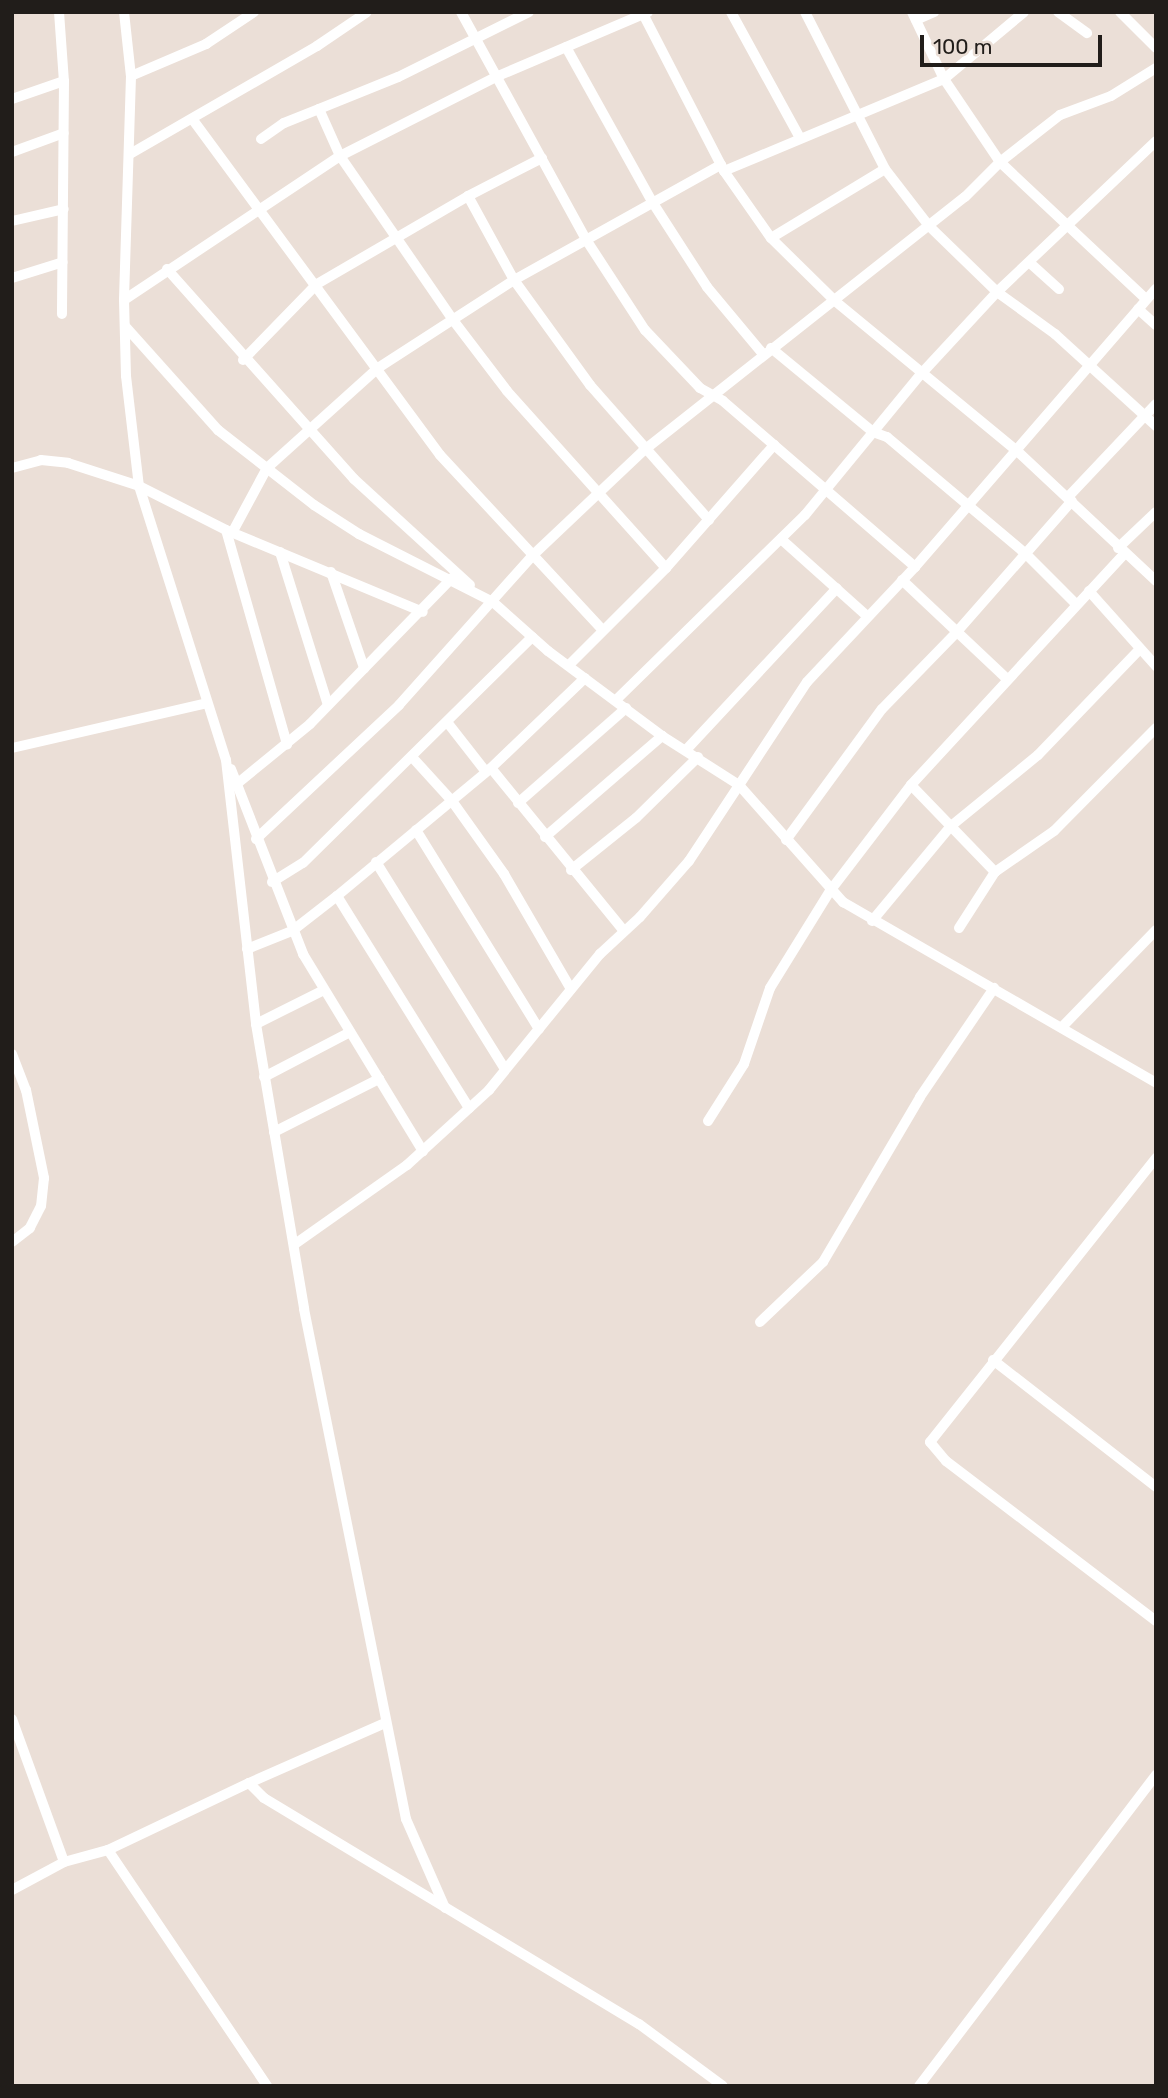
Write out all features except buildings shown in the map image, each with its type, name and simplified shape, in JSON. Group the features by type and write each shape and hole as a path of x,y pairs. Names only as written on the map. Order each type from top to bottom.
{"street":[{"path":"59,12 64,81 62,314"},
{"path":"124,12 131,76 124,300 139,486 226,760 238,783 256,839 292,930 324,990 423,1151"},
{"path":"131,76 206,44 254,12"},
{"path":"130,154 193,120 367,12"},
{"path":"461,12 585,238 646,330 700,388 774,445 824,493 915,567"},
{"path":"261,139 284,124 398,77 476,35 529,12"},
{"path":"731,12 799,136"},
{"path":"805,12 885,169 929,226 998,292 1091,366 1156,426"},
{"path":"934,12 914,16 944,79 1000,162 1069,227 1142,304 1156,325"},
{"path":"287,744 229,532 267,468 378,368 514,280 650,200 799,136 859,115 944,79 1024,12"},
{"path":"1058,12 1087,33"},
{"path":"1120,12 1156,48"},
{"path":"124,300 259,206 340,156 498,76 644,13 722,168 771,238 835,301 1016,450 1156,581"},
{"path":"566,47 650,200 707,287 767,351 873,432 887,437 1026,554 1076,604"},
{"path":"256,839 398,705 532,556 643,451 711,394 929,226 1000,162 1060,115 1111,96 1156,68"},
{"path":"12,99 64,81"},
{"path":"319,109 340,156 453,320 597,494 666,568"},
{"path":"193,120 317,284 440,455 601,628"},
{"path":"12,152 64,133"},
{"path":"616,700 781,539 824,493 921,374 998,292 1156,141"},
{"path":"243,360 317,284 468,196 542,158"},
{"path":"771,238 885,169"},
{"path":"468,196 514,280 643,451 709,520"},
{"path":"12,208 15,220 64,209"},
{"path":"12,278 63,262"},
{"path":"1030,263 1059,289"},
{"path":"167,269 243,360 354,479 448,561 475,591"},
{"path":"295,1244 423,1151 469,1108 505,1069 571,989 689,861 807,682 915,567 1156,289"},
{"path":"125,326 218,430 267,468 359,534 452,578 493,602 532,636 662,736 739,785 830,891 872,921 1063,1026 1156,1083"},
{"path":"786,840 882,709 955,634 1026,554 1070,499 1156,404"},
{"path":"569,665 601,628 666,568 774,445"},
{"path":"12,455 15,467 41,460 68,463 139,486 229,532 423,612"},
{"path":"708,1121 744,1064 770,988 830,891 911,785 1089,591 1156,512"},
{"path":"781,539 867,616"},
{"path":"279,552 328,705"},
{"path":"331,572 364,668"},
{"path":"238,783 287,744 328,705 423,612 452,578"},
{"path":"902,580 955,634 1007,679"},
{"path":"686,750 836,588"},
{"path":"1089,591 1156,666"},
{"path":"272,881 303,863 532,636"},
{"path":"872,921 951,826 1038,755 1140,649"},
{"path":"247,949 292,930 337,895 488,770 585,678"},
{"path":"12,748 207,704"},
{"path":"518,803 626,709"},
{"path":"447,722 624,931"},
{"path":"959,928 995,872 1054,831 1156,727"},
{"path":"545,837 662,736"},
{"path":"412,757 452,801 504,874 571,989"},
{"path":"571,870 636,818 698,757"},
{"path":"226,760 256,1024 304,1309 406,1819 445,1908"},
{"path":"911,785 995,872"},
{"path":"416,830 539,1030"},
{"path":"376,862 505,1069"},
{"path":"337,895 469,1108"},
{"path":"1063,1026 1156,930"},
{"path":"760,1322 823,1262 919,1097 994,988"},
{"path":"256,1024 324,990"},
{"path":"264,1077 350,1032"},
{"path":"12,1054 26,1090 44,1178 41,1206 30,1228 12,1242"},
{"path":"274,1132 379,1079"},
{"path":"1156,1158 932,1434 933,1450 1156,1621"},
{"path":"993,1360 1156,1488"},
{"path":"12,1719 64,1863"},
{"path":"12,1890 64,1863 108,1850 249,1783 385,1723"},
{"path":"919,2086 1156,1775"},
{"path":"249,1783 264,1798 639,2024 723,2086"},
{"path":"108,1850 267,2086"}]}
